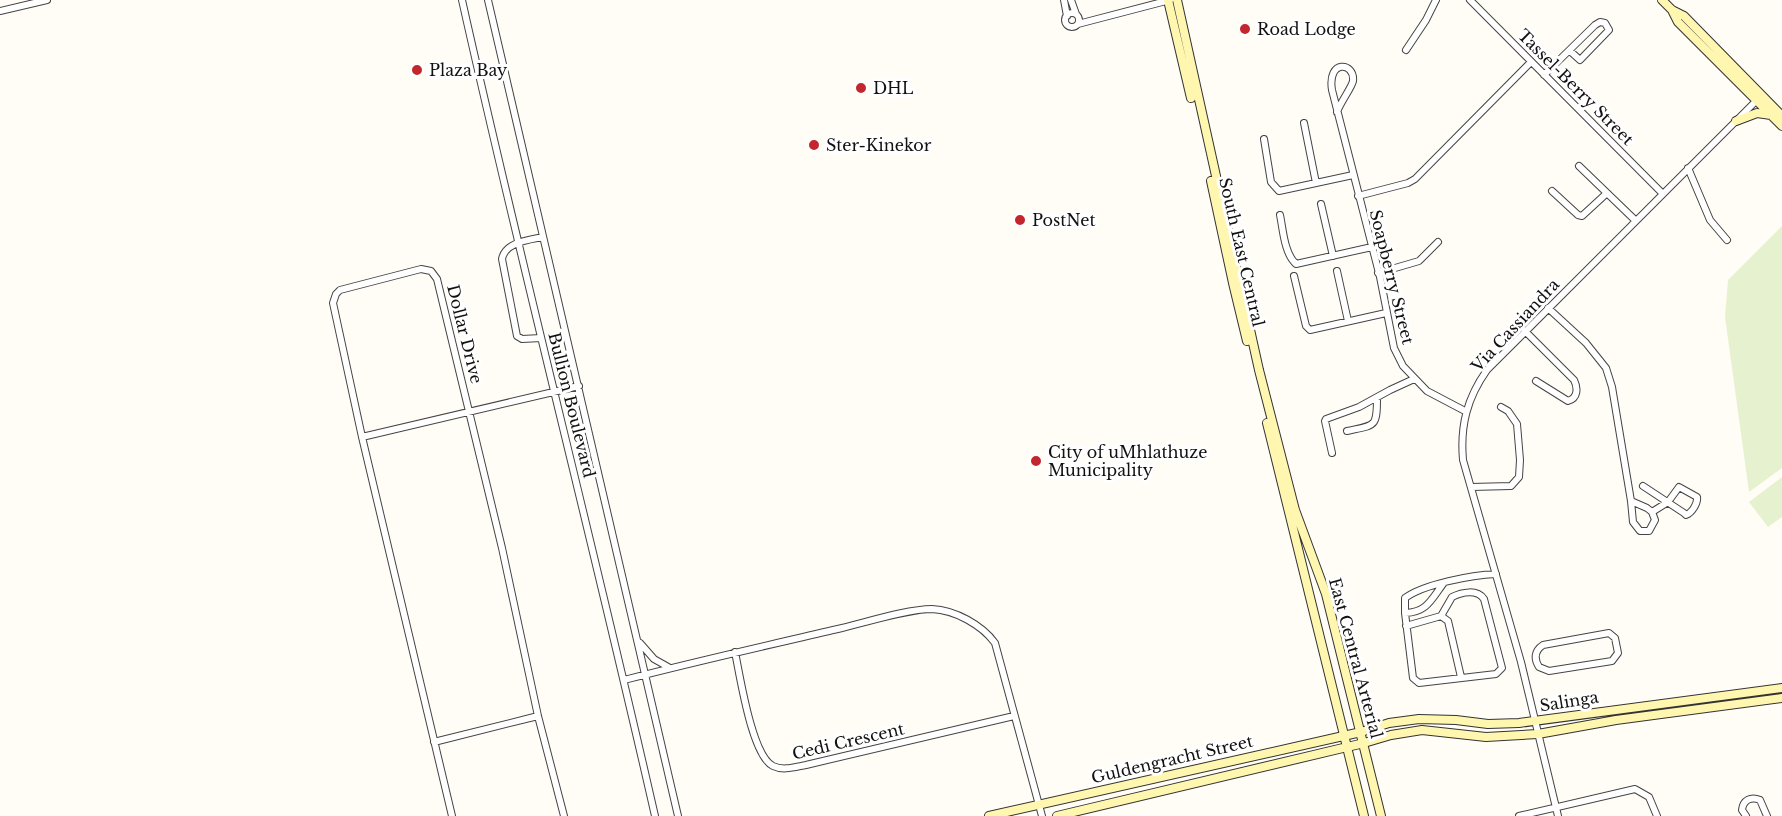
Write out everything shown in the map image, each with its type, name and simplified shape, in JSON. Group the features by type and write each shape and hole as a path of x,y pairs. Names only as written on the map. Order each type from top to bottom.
{"street":[{"path":"0,11 47,0"},
{"name":"Bullion Boulevard","path":"462,0 655,816"},
{"name":"Bullion Boulevard","path":"488,0 678,816"},
{"path":"1064,0 1067,16 1065,21 1073,27 1098,18 1168,0"},
{"path":"1071,0 1078,24"},
{"name":"South East Central","path":"1168,0 1202,138 1235,295 1292,511"},
{"name":"South East Central","path":"1177,0 1199,109 1292,511"},
{"path":"1406,50 1436,0"},
{"name":"Tassel-Berry Street","path":"1470,0 1663,194"},
{"path":"1662,0 1672,10 1678,22 1759,98 1782,116"},
{"path":"1067,16 1071,13 1098,18"},
{"path":"1544,75 1595,25 1605,22 1608,26 1609,30 1580,60 1570,51"},
{"name":"Soapberry Street","path":"1465,411 1427,391 1403,366 1394,348 1372,247 1358,196 1408,183 1415,179 1531,62"},
{"path":"1337,112 1353,81 1352,73 1342,67 1333,71 1330,81 1337,112 1358,196"},
{"path":"1759,98 1771,116 1782,126"},
{"name":"Via Cassiandra","path":"1558,816 1521,663 1463,460 1461,443 1465,411 1487,370 1759,98"},
{"path":"1736,121 1756,113 1771,116"},
{"path":"1304,123 1316,183"},
{"path":"1264,139 1271,182 1279,191 1353,176"},
{"path":"1579,165 1636,221"},
{"path":"1688,168 1710,220 1726,240"},
{"path":"1552,191 1582,216 1607,193"},
{"path":"1321,204 1333,256"},
{"path":"1280,214 1288,252 1294,263 1372,247"},
{"path":"541,338 519,338 502,259 506,251 519,242 543,237"},
{"path":"1378,273 1419,261 1438,242"},
{"name":"Dollar Drive","path":"452,816 333,309 334,298 340,290 411,271 427,269 437,279 470,413 538,716 564,816"},
{"path":"1337,271 1348,321"},
{"path":"1294,276 1308,328 1311,330 1386,313"},
{"path":"1548,308 1586,343 1606,368 1612,387 1633,522 1640,531 1645,532 1652,528 1655,520 1652,512 1631,501"},
{"path":"1525,331 1574,380 1576,394 1568,401 1536,381"},
{"path":"1332,453 1326,419 1377,398 1414,379"},
{"path":"363,437 579,386"},
{"path":"1347,431 1370,426 1374,422 1377,418 1377,398"},
{"path":"1470,487 1511,486 1519,477 1517,424 1508,411 1501,407"},
{"path":"1643,486 1668,502 1688,515 1697,499 1696,495 1679,487 1668,502 1652,512"},
{"name":"East Central Arterial","path":"1292,511 1326,594 1381,816"},
{"name":"East Central Arterial","path":"1292,511 1364,816"},
{"path":"1406,626 1440,616 1448,601 1455,595 1475,592 1482,595 1502,668 1496,674 1416,681 1413,678 1406,626 1405,598 1415,591 1479,575 1496,574"},
{"path":"1405,613 1418,612 1427,606 1443,584"},
{"path":"624,680 735,652 919,611 932,609 944,611 978,626 995,643 1041,804 1042,816"},
{"path":"1440,616 1448,621 1461,677"},
{"path":"1609,633 1615,638 1618,653 1612,661 1549,671 1539,667 1535,661 1536,653 1543,645 1609,633"},
{"path":"638,640 654,659 670,668"},
{"name":"Cedi Crescent","path":"735,652 744,698 760,752 766,760 777,767 806,765 1014,716"},
{"path":"1521,663 1535,661"},
{"name":"Salinga","path":"1361,732 1389,723 1419,719 1504,725 1536,722 1782,688"},
{"name":"Salinga","path":"1364,743 1391,735 1422,730 1486,737 1538,734 1616,720 1782,698"},
{"path":"434,742 538,716"},
{"name":"Guldengracht Street","path":"989,816 1361,732"},
{"name":"Guldengracht Street","path":"1057,816 1364,743"},
{"path":"1518,816 1635,789 1649,797 1657,816"},
{"path":"1746,816 1742,810 1743,806 1747,800 1752,798 1760,801 1767,816"}],"green space":[{"path":"1782,226 1782,468 1749,492 1725,317 1728,280"},
{"path":"1782,477 1782,517 1768,527 1749,502"}],"place":[{"name":"Road Lodge","path":"1245,29"},
{"name":"Plaza Bay","path":"417,70"},
{"name":"DHL","path":"861,88"},
{"name":"Ster-Kinekor","path":"814,145"},
{"name":"PostNet","path":"1020,220"},
{"name":"City of uMhlathuze Municipality","path":"1036,461"}]}
